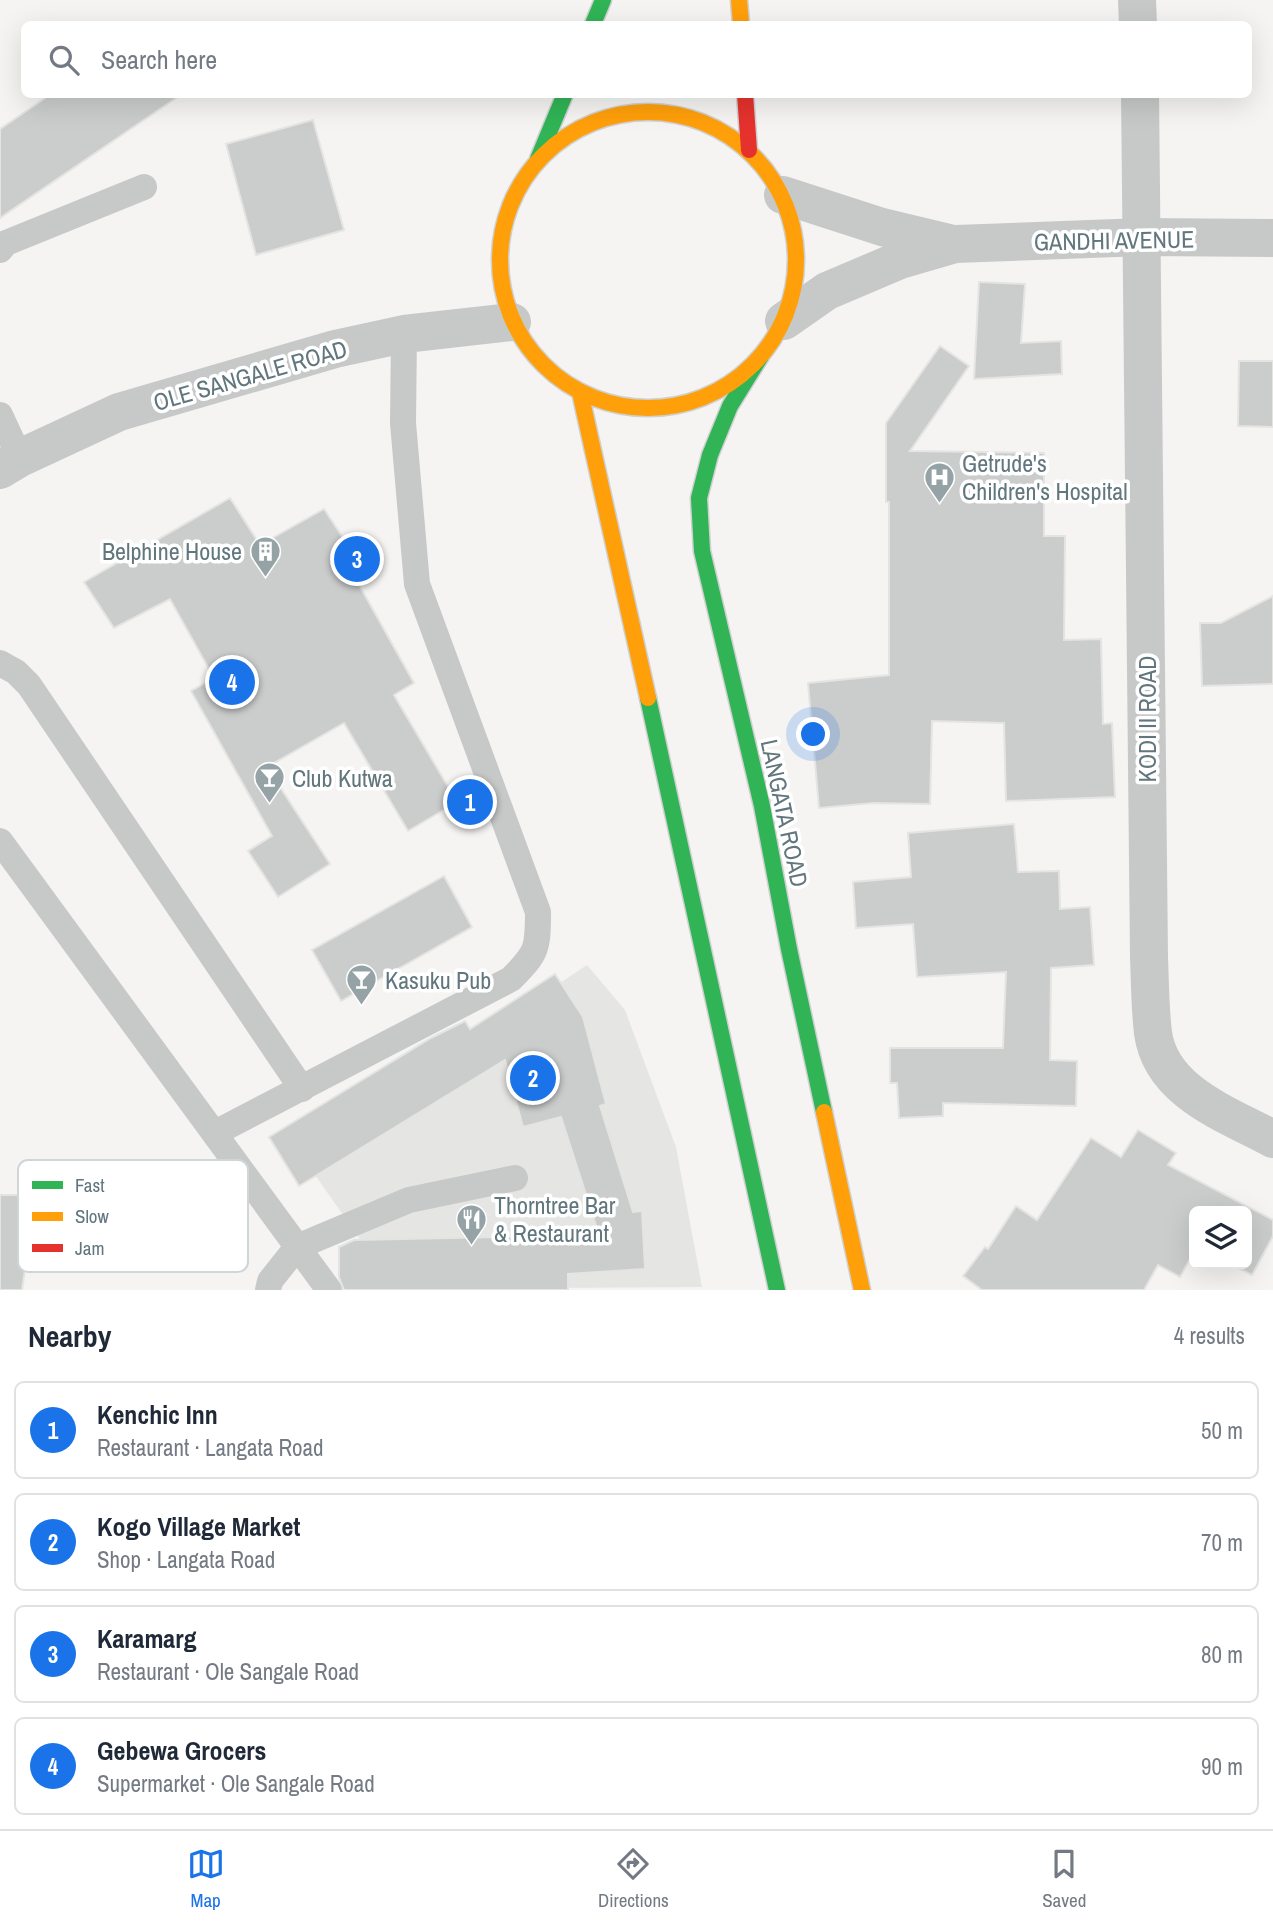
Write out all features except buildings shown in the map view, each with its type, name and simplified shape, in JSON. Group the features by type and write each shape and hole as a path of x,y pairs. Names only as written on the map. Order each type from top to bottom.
{"main road":[{"path":"594,21 603,0"},
{"path":"739,0 741,21"},
{"path":"563,98 538,161 514,197 501,238 501,280 512,322 540,363 580,392 627,407 677,405 723,388 761,356"},
{"path":"745,98 749,150"},
{"name":"LANGATA ROAD","path":"538,161 574,131 618,115 665,112 710,124 749,150 768,171 782,195 795,236 795,279 784,321 730,406 710,455 699,498 702,551 762,806 789,949 862,1290"},
{"path":"580,392 635,632 777,1290"}],"street":[{"path":"1138,0 1138,21"},
{"name":"KODI II ROAD","path":"1140,98 1149,957 1153,1035 1167,1071 1186,1091 1273,1139"},
{"name":"GANDHI AVENUE","path":"782,195 882,227 955,244"},
{"name":"GANDHI AVENUE","path":"784,321 827,290 901,260 955,244 1143,237 1273,238"},
{"name":"OLE SANGALE ROAD","path":"10,464 119,412 335,349 404,334 512,322"}],"lane":[{"path":"0,250 6,243 144,187"},
{"path":"215,1133 511,979 527,963 538,942 538,912 417,584 403,423 404,334"},
{"path":"0,415 10,464"},
{"path":"0,663 16,672 29,685 302,1088"},
{"path":"0,841 235,1160"},
{"path":"248,1178 329,1290"},
{"path":"268,1290 270,1281 298,1247 409,1200 515,1178"}],"shaded area":[{"path":"587,965 625,1010 676,1147 702,1287 395,1289 301,1155"}],"traffic: fast":[{"path":"594,21 603,0"},
{"path":"538,159 563,98"},
{"path":"761,356 730,406 710,455 699,498 702,551 762,806 824,1112"},
{"path":"648,698 777,1290"}],"traffic: slow":[{"path":"739,0 741,21"},
{"path":"648,112 677,115 718,130 742,146 762,166 778,190 789,217 796,260 793,289 778,330 762,354 742,374 718,390 691,401 648,408 619,405 578,390 554,374 534,354 518,330 507,303 500,260 503,231 518,190 534,166 554,146 578,130 605,119 648,112"},
{"path":"580,392 648,698"},
{"path":"824,1112 862,1290"}],"traffic: jam":[{"path":"745,98 749,150"}],"place":[{"name":"Getrude's Children's Hospital","path":"939,504"},
{"name":"Karamarg","path":"357,559"},
{"name":"Belphine House","path":"265,578"},
{"name":"Gebewa Grocers","path":"232,682"},
{"name":"Kenchic Inn","path":"470,802"},
{"name":"Club Kutwa","path":"269,805"},
{"name":"Kasuku Pub","path":"362,1007"},
{"name":"Kogo Village Market","path":"533,1078"},
{"name":"Thorntree Bar & Restaurant","path":"471,1246"}]}
